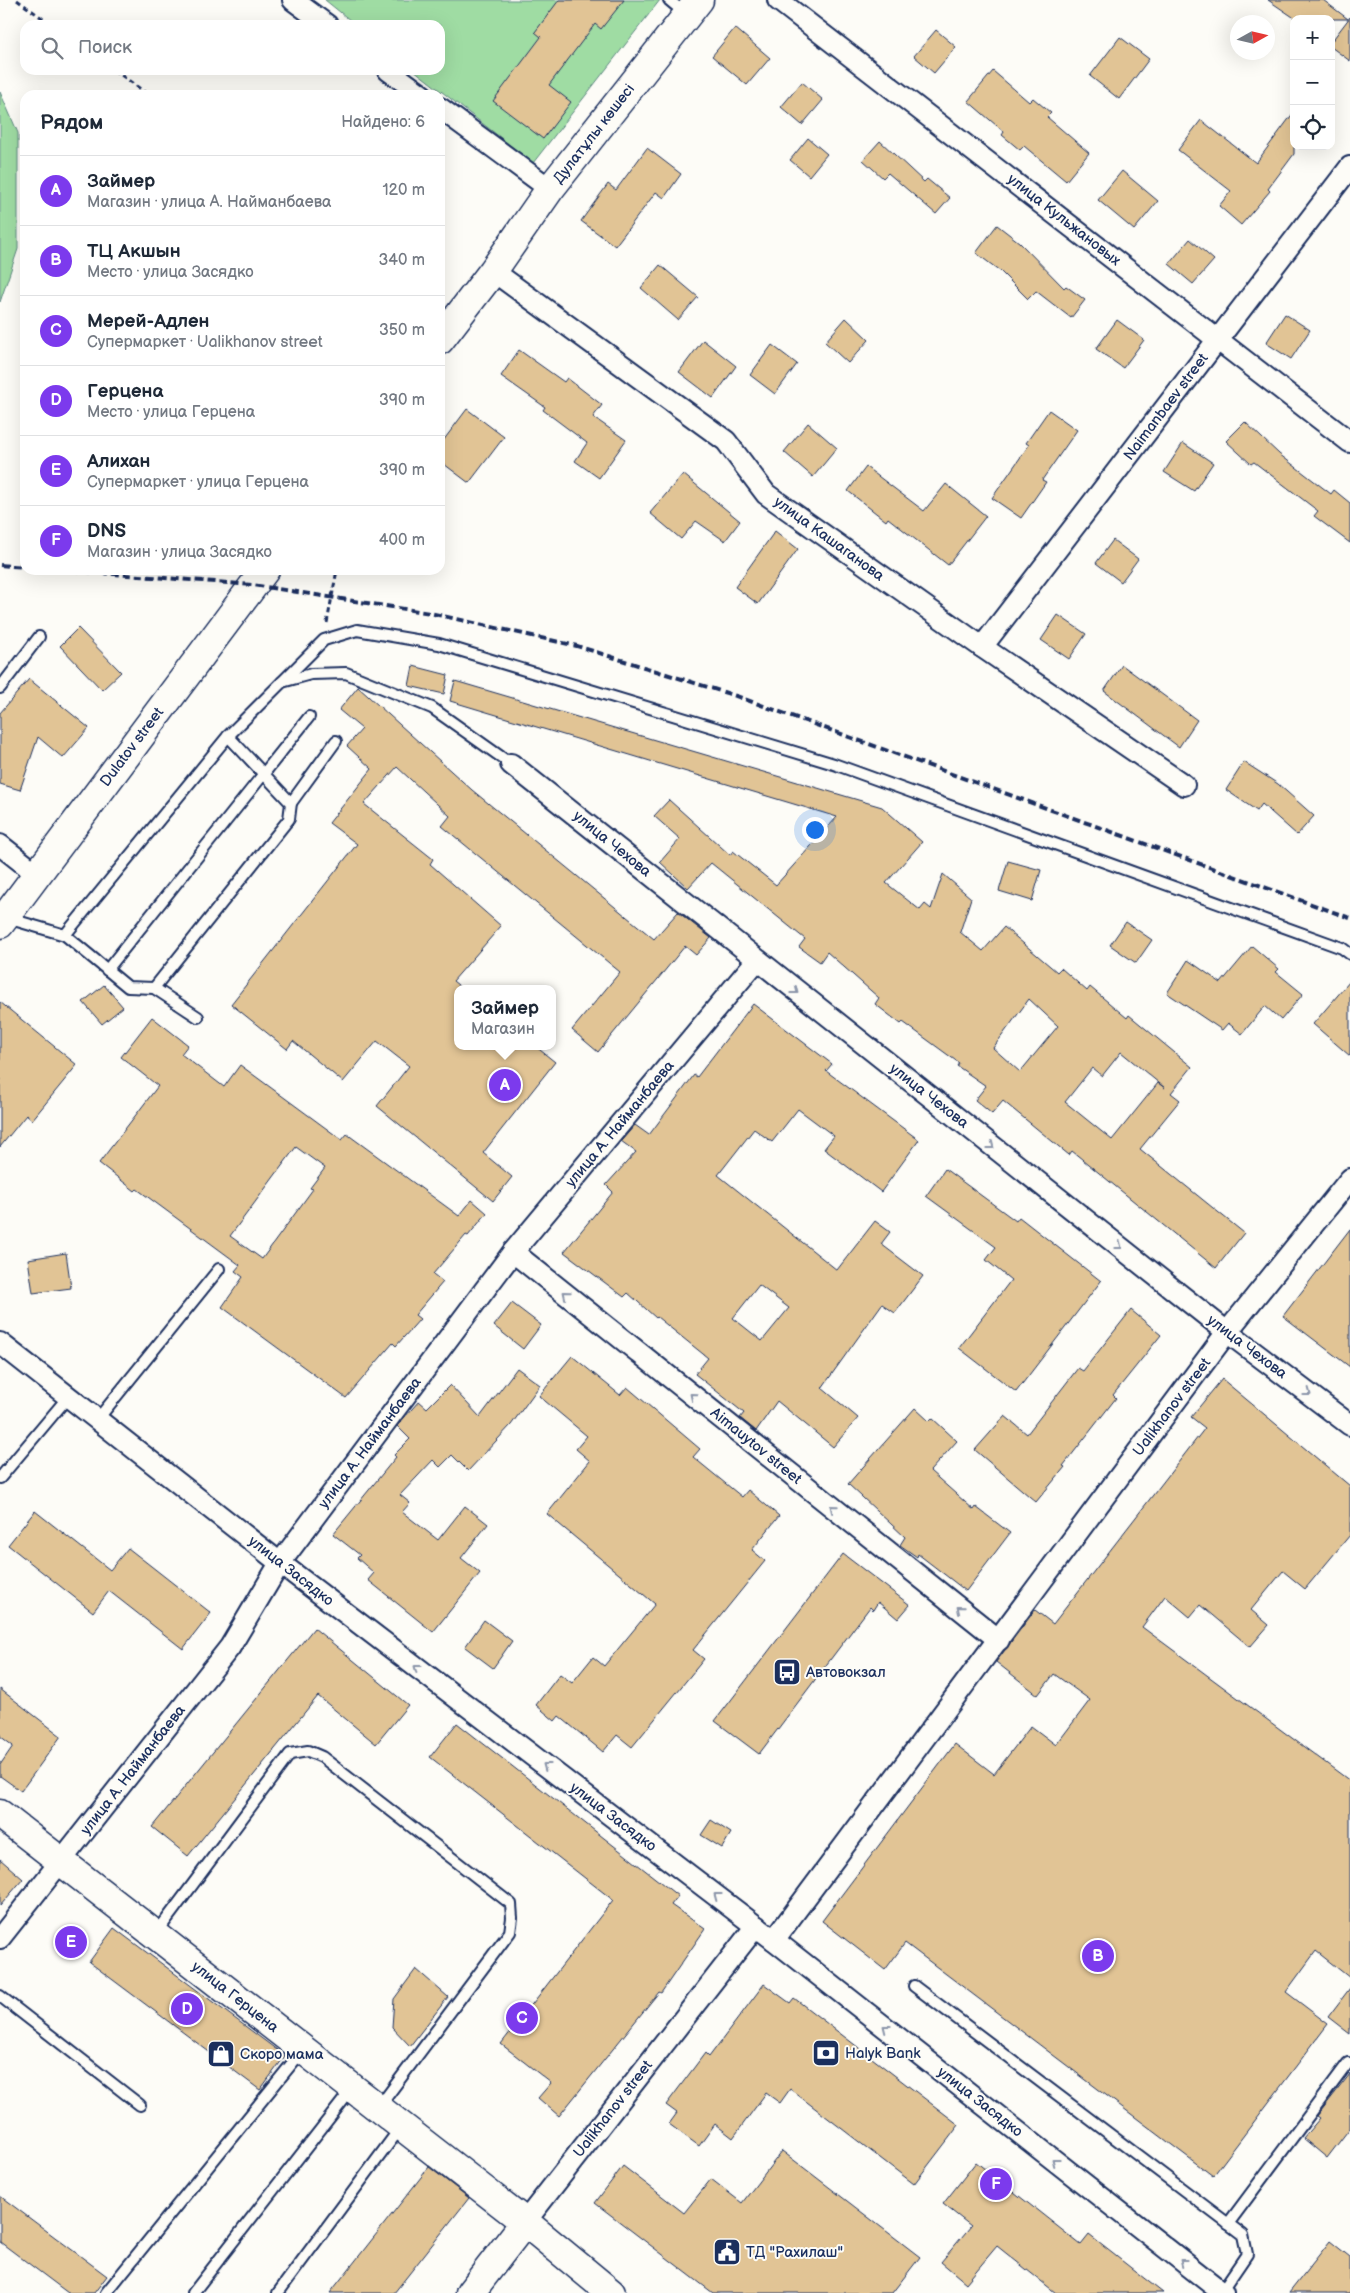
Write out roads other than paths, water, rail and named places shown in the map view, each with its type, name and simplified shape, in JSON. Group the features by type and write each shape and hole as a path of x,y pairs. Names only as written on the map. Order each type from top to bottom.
{"street":[{"path":"293,0 320,20"},
{"name":"улица Кульжановых","path":"778,0 1350,442"},
{"name":"Дулатұлы көшесі","path":"493,271 550,189 685,5"},
{"path":"395,75 415,90"},
{"path":"445,112 550,189"},
{"name":"Naimanbaev street","path":"982,647 1350,167"},
{"path":"445,333 493,271"},
{"name":"улица Кашаганова","path":"493,271 726,441 766,494 982,647 1184,785"},
{"name":"Dulatov street","path":"3,921 261,575"},
{"name":"улица Чехова","path":"511,764 1228,1332 1350,1424"},
{"path":"0,845 37,874"},
{"name":"улица А. Найманбаева","path":"0,1938 230,1647 280,1563 513,1252 757,960"},
{"name":"Ualikhanov street","path":"774,1940 1228,1332 1350,1179"},
{"name":"Aimauytov street","path":"513,1252 998,1640"},
{"name":"улица Засядко","path":"0,1343 280,1563 774,1940 1221,2293"},
{"name":"улица Герцена","path":"0,1814 525,2222 611,2293"},
{"name":"Ualikhanov street","path":"470,2293 756,1926"}],"lane":[{"path":"65,936 228,736 324,640 357,630 439,644 834,764 1342,948 1350,954"},
{"path":"0,688 39,637"},
{"path":"282,682 311,674 346,673 432,708 511,764"},
{"path":"107,970 309,717"},
{"path":"228,736 291,803"},
{"path":"154,988 289,819 291,803 336,741"},
{"path":"3,921 65,936 128,988 154,988 198,1017"},
{"path":"97,1420 219,1269"},
{"path":"0,1478 68,1397"},
{"path":"155,1935 290,1754 308,1751 322,1757 338,1769 510,1904 512,1918 510,1932 378,2108"},
{"path":"914,1986 1243,2235 1248,2254 1221,2293"},
{"path":"0,1996 140,2105"},
{"path":"106,2293 302,2050"},
{"path":"1228,2224 1348,2063"},
{"path":"193,2293 352,2089"},
{"path":"278,2293 401,2126"}],"railway":[{"path":"0,565 20,567"},
{"path":"127,575 253,585 430,613 577,646 736,696 1350,918"}],"place":[{"name":"Займер","path":"505,1085"},
{"name":"Автовокзал","path":"787,1672"},
{"name":"Алихан","path":"71,1942"},
{"name":"ТЦ Акшын","path":"1098,1956"},
{"name":"Герцена","path":"187,2009"},
{"name":"Мерей-Адлен","path":"522,2018"},
{"name":"Halyk Bank","path":"826,2053"},
{"name":"Скоро мама","path":"221,2054"},
{"name":"DNS","path":"996,2184"},
{"name":"ТД \"Рахилаш\"","path":"727,2252"}]}
